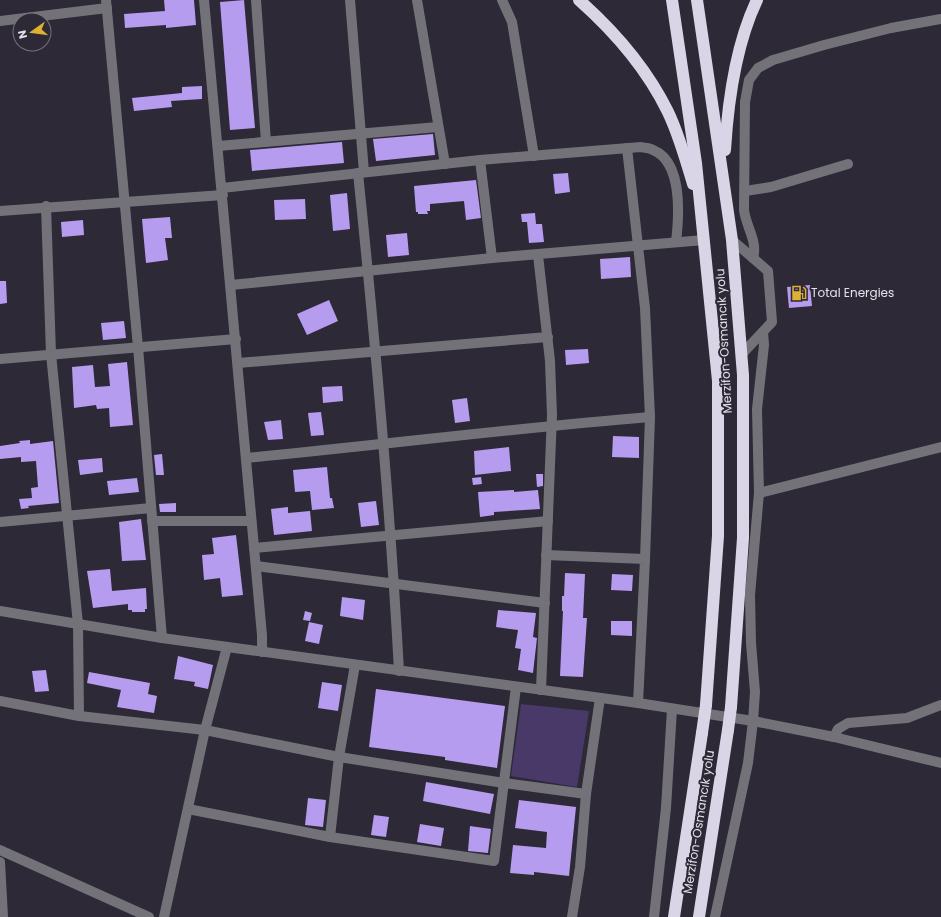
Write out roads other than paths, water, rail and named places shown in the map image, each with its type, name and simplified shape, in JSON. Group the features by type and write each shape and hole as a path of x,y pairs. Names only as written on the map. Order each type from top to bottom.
{"highway":[{"path":"579,0 623,45 653,86 668,112 679,139 701,210"},
{"name":"Merzifon-Osmancık yolu","path":"672,0 696,163 718,381 718,536 706,704 674,917"},
{"name":"Merzifon-Osmancık yolu","path":"697,0 724,175 732,240 741,355 743,538 731,707 699,917"},
{"path":"724,175 727,116 737,60 757,0"}],"street":[{"path":"204,0 223,192 256,566 262,652"},
{"path":"256,0 266,142"},
{"path":"350,0 361,134 361,172 368,272 391,535 399,671"},
{"path":"417,0 445,164"},
{"path":"502,0 512,22 534,156"},
{"path":"0,21 107,4 138,347 162,638"},
{"path":"753,258 754,242 745,217 746,93 749,80 758,68 773,60 824,45 891,28 941,19"},
{"path":"218,146 438,127"},
{"path":"627,148 645,308 650,417 638,703"},
{"path":"0,211 223,192 361,172 480,160 627,148 654,150 664,158 672,170 679,219 676,242"},
{"path":"480,160 492,258"},
{"path":"745,192 848,164"},
{"path":"46,206 51,354 78,624 79,716"},
{"path":"231,285 492,258 704,240"},
{"path":"732,240 768,271 772,322 741,355"},
{"path":"538,255 550,361 551,425 541,690"},
{"path":"715,917 748,762 753,721 755,692 751,643 750,595 759,493 757,409 764,344 763,332"},
{"path":"238,363 548,337"},
{"path":"0,359 236,339"},
{"path":"246,458 383,445 551,425 650,417"},
{"path":"759,493 941,447"},
{"path":"0,522 151,508"},
{"path":"152,521 251,521"},
{"path":"254,548 548,521"},
{"path":"546,555 645,559"},
{"path":"256,566 545,603"},
{"path":"0,611 162,638 638,703 753,721 834,737 941,763"},
{"path":"164,917 205,730 227,647"},
{"path":"330,837 339,757 355,665"},
{"path":"188,809 330,837 494,861 516,687"},
{"path":"572,917 580,867 586,794 600,698"},
{"path":"0,701 79,716 205,730 339,757 504,783 586,794"},
{"path":"834,737 838,729 848,723 907,718 941,705"},
{"path":"654,917 666,808 672,709"},
{"path":"0,850 149,917"},
{"path":"0,862 3,917"}],"place":[{"name":"Total Energies","path":"799,293"}]}
